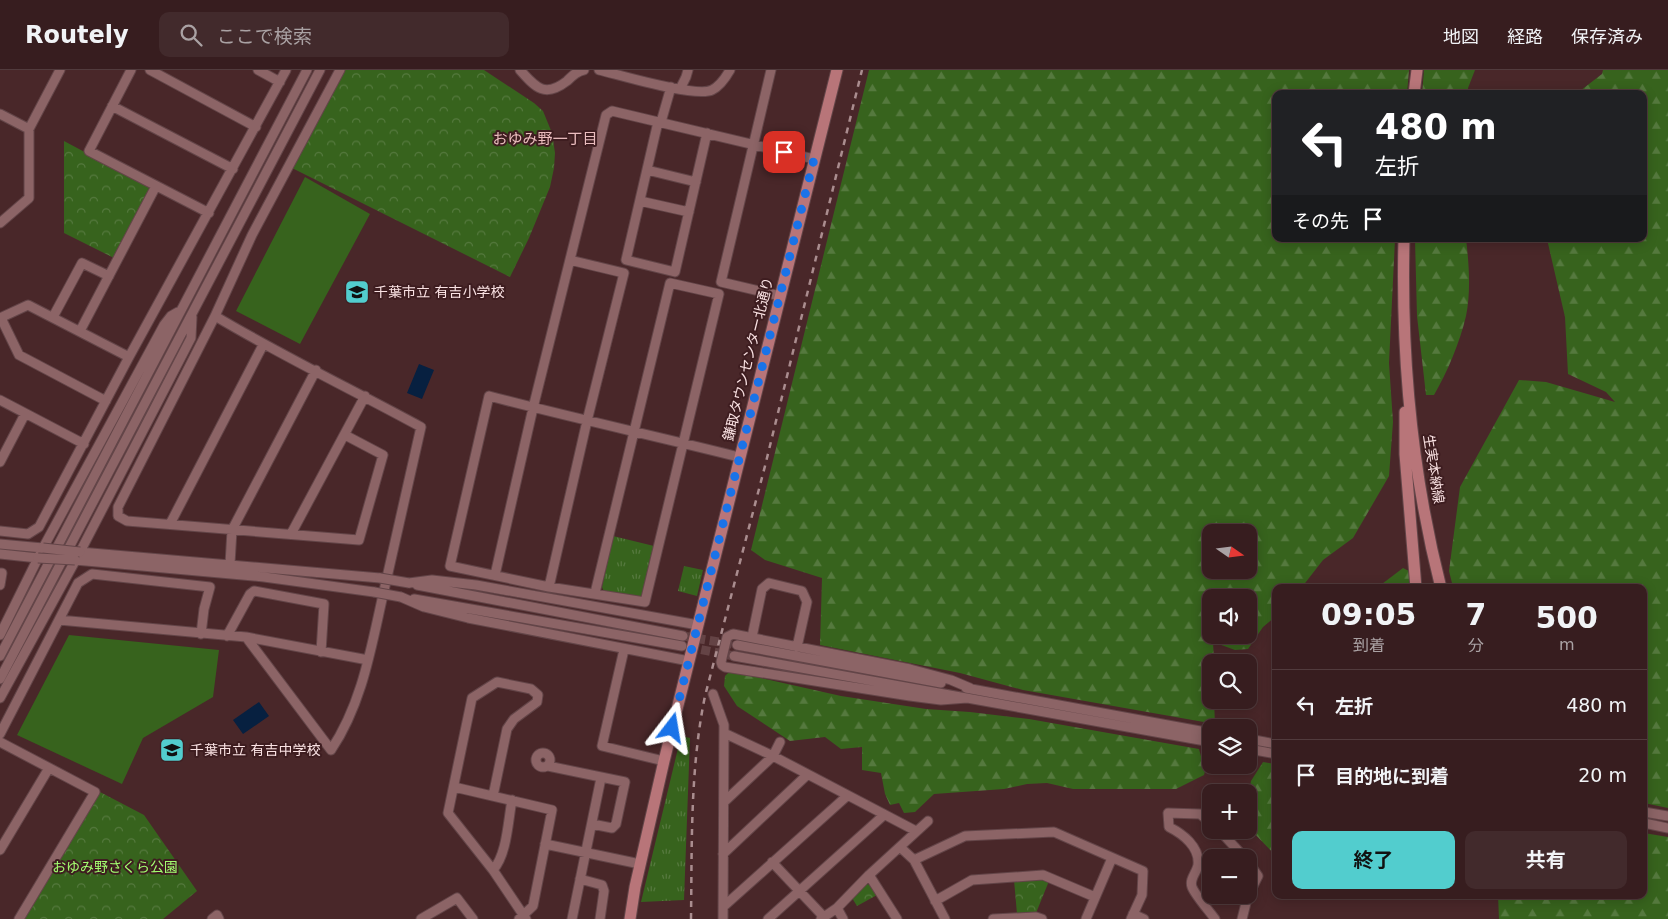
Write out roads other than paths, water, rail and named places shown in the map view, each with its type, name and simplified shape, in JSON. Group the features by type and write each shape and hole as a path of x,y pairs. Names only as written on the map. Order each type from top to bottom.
{"main road":[{"name":"鎌取タウンセンター北通り","path":"630,919 634,888 664,761 837,70"},
{"path":"1414,90 1417,70"},
{"name":"生実本納線","path":"1404,242 1405,454 1416,584"},
{"name":"生実本納線","path":"1405,353 1420,483 1440,584"}],"street":[{"path":"0,223 29,198 29,129 60,70"},
{"path":"131,70 88,151 209,213"},
{"path":"150,70 256,127"},
{"path":"258,70 280,82"},
{"path":"0,531 28,534 39,527 286,70"},
{"path":"0,656 307,70"},
{"path":"0,679 320,70"},
{"path":"340,70 252,235 215,316 118,507 118,516 128,521 359,540 383,455 345,435"},
{"path":"520,70 536,88 548,90 559,87 579,71 584,70"},
{"path":"599,70 695,92 712,91 720,84 730,70"},
{"path":"688,70 686,77 675,88 660,122 626,260 675,272 707,133"},
{"path":"772,70 721,282 780,296"},
{"path":"112,106 232,169"},
{"path":"495,575 533,408 606,114 612,111 814,159"},
{"path":"0,114 29,129"},
{"path":"647,170 696,182"},
{"path":"80,331 156,186"},
{"path":"640,201 689,212"},
{"path":"548,587 624,272 570,260"},
{"path":"53,317 82,263 109,276"},
{"path":"595,593 635,431 670,283 719,294 683,443 645,602 548,587 450,566 489,396 533,408 635,431 683,443 739,457"},
{"path":"106,401 19,355 0,318 28,305 130,357"},
{"path":"0,635 43,548 164,325 180,310"},
{"path":"0,698 191,338 192,315"},
{"path":"215,316 263,344 316,370 421,427 368,660 356,701 343,732 331,750 246,637"},
{"path":"170,524 263,344"},
{"path":"230,564 232,530 316,370"},
{"path":"291,534 365,396"},
{"path":"0,400 84,444"},
{"path":"0,462 25,414"},
{"path":"0,544 43,548 77,556 264,577 374,592 682,646"},
{"path":"0,554 38,558 77,556 230,564 380,578 683,636"},
{"path":"0,573 2,573 0,585"},
{"path":"0,734 78,583 92,574 210,587 204,609 201,634"},
{"path":"409,583 432,580 476,586 698,625"},
{"path":"752,638 762,589 770,583 802,591 806,602 797,647"},
{"path":"227,636 250,594 254,591 324,604 321,652"},
{"path":"401,597 424,607 468,618 689,661"},
{"path":"59,620 246,637 368,660"},
{"path":"733,634 910,669 951,680 968,693 941,700 725,667 722,665 723,654 727,638 733,634"},
{"path":"737,645 968,693 1202,736"},
{"path":"623,654 602,746 664,761"},
{"path":"734,656 968,693"},
{"path":"454,787 552,810 533,906 523,918 492,870 448,813 472,698 498,682 531,689 538,695 537,702 514,719 506,729 493,796"},
{"path":"713,694 724,725 723,919"},
{"path":"724,733 773,756 916,831"},
{"path":"1257,740 1272,743"},
{"path":"0,742 95,792 19,919"},
{"path":"724,802 773,756 780,742"},
{"path":"1257,750 1272,753"},
{"path":"548,766 625,782 616,824 612,828 592,824"},
{"path":"0,850 49,768"},
{"path":"723,854 807,775"},
{"path":"573,919 601,778"},
{"path":"723,907 847,796"},
{"path":"492,870 499,864 502,854 512,800"},
{"path":"1202,816 1168,812 1169,827 1183,834 1196,851 1198,865 1192,880 1192,887 1215,919"},
{"path":"1647,812 1668,816"},
{"path":"768,919 884,815"},
{"path":"772,862 822,918 837,908 869,875 928,821"},
{"path":"1647,824 1668,828"},
{"path":"914,860 965,836 1054,832 1143,871 1142,895 1132,917 1144,919"},
{"path":"1227,839 1237,849"},
{"path":"545,844 640,864"},
{"path":"900,847 914,860 945,919"},
{"path":"1086,919 1112,858"},
{"path":"869,875 897,919"},
{"path":"935,901 972,880 1043,875 1096,897"},
{"path":"580,879 602,885 604,891 600,919"},
{"path":"421,919 457,898 473,919"},
{"path":"1242,919 1246,904"},
{"path":"837,908 843,919"},
{"path":"212,919 217,915 219,919"},
{"path":"993,919 1036,916 1042,919"}],"water":[{"path":"419,364 434,370 422,399 407,393"},
{"path":"259,702 269,716 243,734 233,720"}],"tunnel":[{"path":"683,636 737,645"},
{"path":"688,647 734,656"}],"railway":[{"path":"691,919 694,779 705,696 765,466 862,70"}],"place":[{"name":"千葉市立 有吉小学校","path":"357,292"},
{"name":"千葉市立 有吉中学校","path":"172,750"}],"district":[{"name":"おゆみ野一丁目","path":"545,139"}],"park label":[{"name":"おゆみ野さくら公園","path":"115,867"}]}
